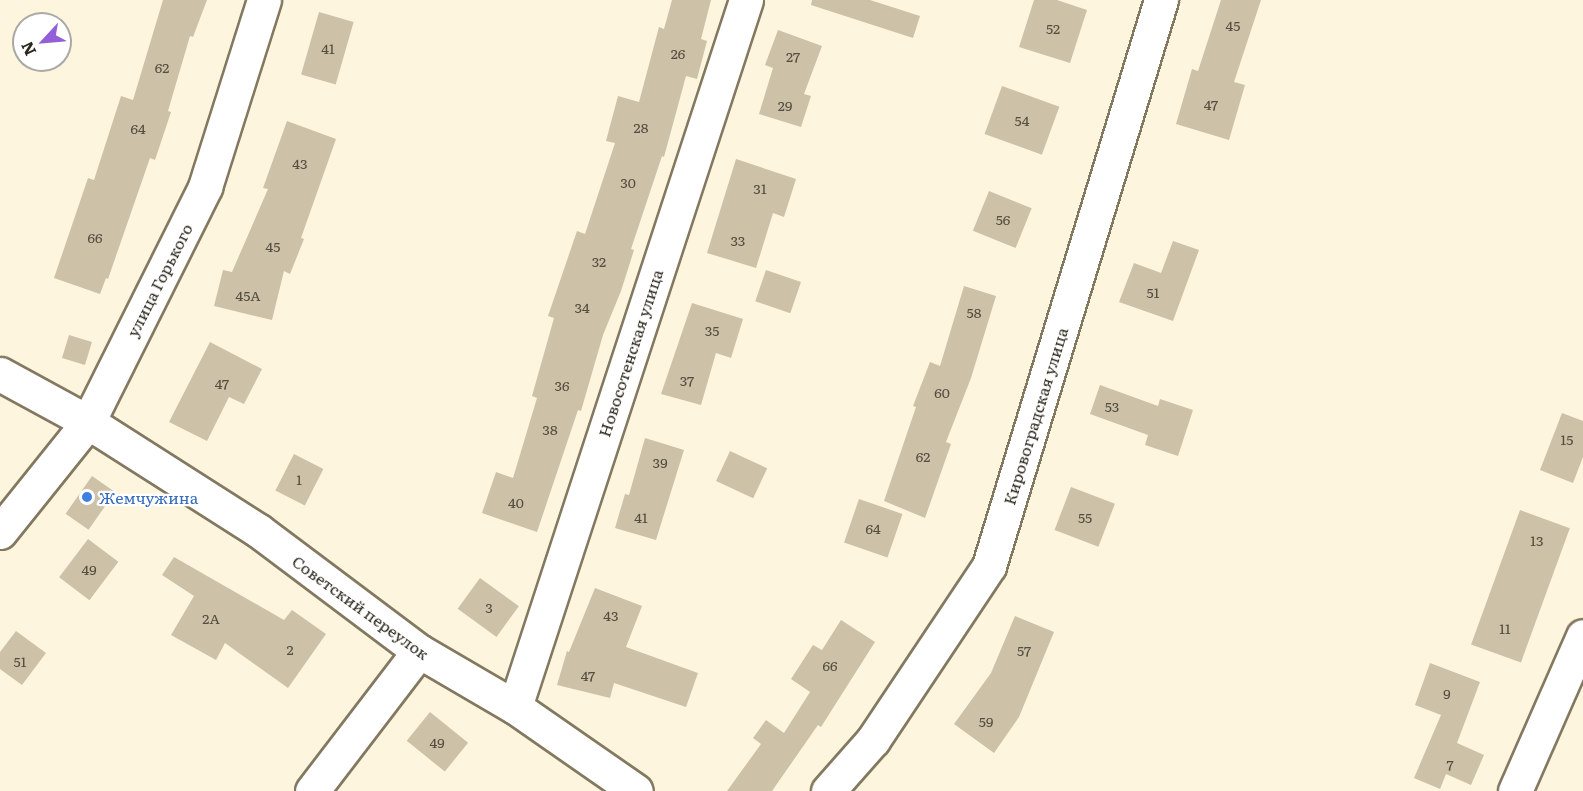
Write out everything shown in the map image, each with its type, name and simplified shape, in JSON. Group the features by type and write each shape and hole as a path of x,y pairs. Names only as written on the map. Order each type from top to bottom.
{"street":[{"name":"улица Горького","path":"0,532 88,422 206,187 264,0"},
{"name":"Новосотенская улица","path":"515,707 746,0"},
{"name":"Кировоградская улица","path":"828,791 873,740 989,566 1161,0"},
{"name":"Советский переулок","path":"0,374 88,422 259,531 418,651 515,707 636,791"},
{"path":"1515,791 1583,636"},
{"path":"312,791 418,651"}],"building":[{"path":"163,0 207,0 193,37 190,36 168,111 171,112 155,160 150,158 108,279 106,278 100,294 54,278 88,178 94,180 121,96 133,100"},
{"path":"672,0 711,0 701,39 707,41 697,79 686,76 664,157 662,156 631,249 634,250 621,291 603,335 581,411 578,410 537,532 482,513 496,472 513,478 537,398 532,396 554,318 548,316 577,231 585,234 615,143 606,141 618,96 639,102 659,27 664,29"},
{"path":"812,0 870,0 920,16 913,38 811,5"},
{"path":"1034,0 1057,0 1087,10 1070,63 1019,47"},
{"path":"1221,0 1261,0 1234,82 1245,85 1229,140 1176,124 1192,69 1198,71"},
{"path":"319,12 354,22 336,84 301,74"},
{"path":"778,30 822,46 804,94 811,96 801,127 759,114 773,68 765,65"},
{"path":"1002,86 1059,107 1042,155 985,134"},
{"path":"287,121 336,139 301,238 304,239 290,274 284,271 272,320 214,306 223,270 232,272 268,189 263,188"},
{"path":"736,159 796,179 784,217 773,213 756,268 707,253"},
{"path":"989,191 1032,208 1016,248 973,231"},
{"path":"1173,241 1199,250 1173,321 1119,302 1134,263 1161,273"},
{"path":"766,270 801,282 790,313 755,301"},
{"path":"964,286 996,296 971,378 946,442 951,444 925,518 884,501 916,407 913,406 930,362 940,366"},
{"path":"692,303 743,319 731,358 716,353 701,405 661,394"},
{"path":"69,335 92,342 85,365 62,358"},
{"path":"210,342 262,369 244,404 229,397 207,441 169,422"},
{"path":"1100,385 1158,406 1160,399 1193,410 1178,456 1145,445 1148,435 1090,414"},
{"path":"1562,413 1583,421 1583,457 1573,483 1540,470"},
{"path":"645,438 684,450 656,540 615,528 625,494 629,495"},
{"path":"730,451 767,468 753,498 716,481"},
{"path":"294,454 323,469 305,506 275,491"},
{"path":"92,476 115,492 89,530 66,514"},
{"path":"1071,487 1115,504 1098,547 1055,530"},
{"path":"859,499 902,514 888,557 844,542"},
{"path":"1520,510 1570,528 1521,663 1471,644"},
{"path":"88,539 118,562 89,600 59,577"},
{"path":"174,557 284,620 292,610 326,634 288,688 225,643 216,660 171,635 194,596 162,575"},
{"path":"480,578 519,606 496,637 458,609"},
{"path":"595,588 642,606 626,647 698,673 686,707 614,683 610,698 557,685 567,651 569,652"},
{"path":"1015,616 1054,632 1019,717 994,753 954,724 991,673"},
{"path":"841,620 875,642 821,727 818,725 772,791 727,791 761,744 753,738 766,720 784,733 810,692 791,679 813,645 822,650"},
{"path":"16,631 46,653 22,685 0,669 0,652"},
{"path":"1430,663 1480,682 1457,743 1484,755 1471,785 1446,774 1440,789 1414,778 1441,715 1415,705"},
{"path":"430,712 468,743 445,772 407,741"}],"place":[{"name":"Жемчужина","path":"87,497"}]}
